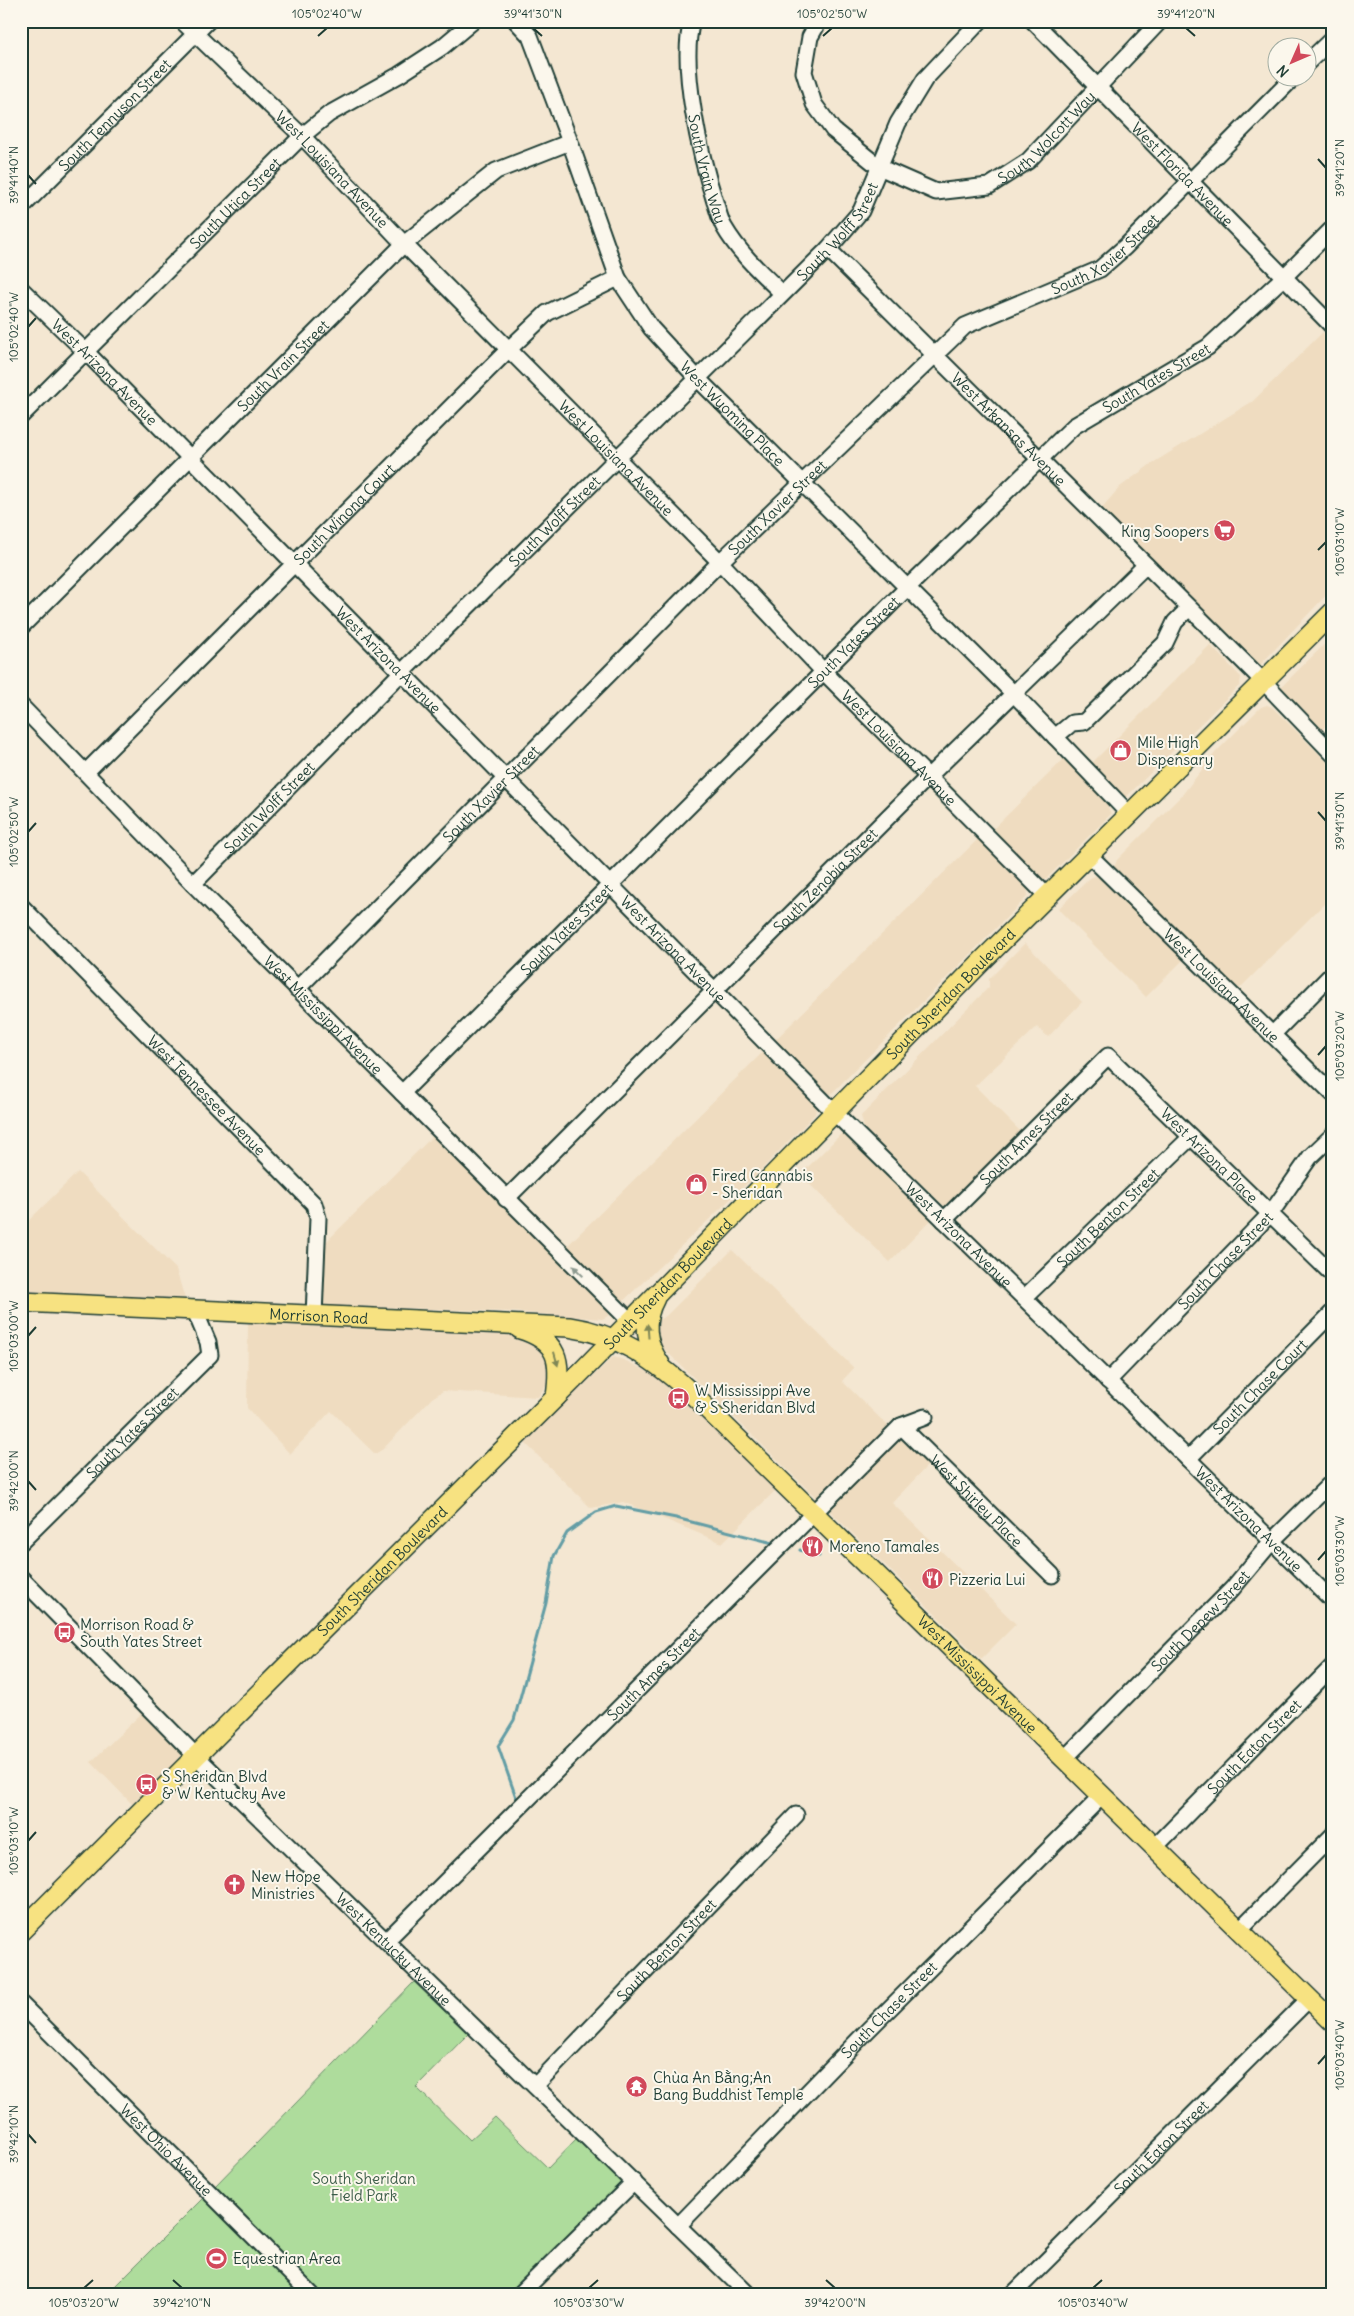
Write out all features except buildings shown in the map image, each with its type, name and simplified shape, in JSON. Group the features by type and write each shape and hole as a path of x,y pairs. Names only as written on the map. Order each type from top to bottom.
{"main road":[{"name":"South Sheridan Boulevard","path":"21,1931 556,1397 1047,896 1333,612"},
{"path":"658,1292 649,1313 647,1333 652,1350 664,1369"},
{"name":"Morrison Road","path":"21,1302 569,1327 614,1338"},
{"path":"505,1324 536,1334 553,1348 559,1365 556,1397"},
{"name":"West Mississippi Avenue","path":"614,1338 642,1352 664,1369 1309,1999 1330,2013"}],"street":[{"name":"West Louisiana Avenue","path":"182,21 302,136 404,244 720,562 824,672 1047,896"},
{"name":"South Tennyson Street","path":"21,208 208,21"},
{"name":"South Utica Street","path":"21,416 302,136 329,114 399,75 442,47 473,21"},
{"name":"West Wyoming Place","path":"516,21 530,36 618,278 651,328 698,378 804,482 906,589 1015,695 1129,814"},
{"name":"South Vrain Way","path":"692,21 689,33 689,82 707,175 723,226 751,264 782,293"},
{"name":"South Wolcott Way","path":"818,21 810,38 804,72 814,104 833,130 879,167 936,192 989,186 1028,160 1160,21"},
{"name":"South Wolff Street","path":"193,884 402,672 828,248 861,211 898,123 926,79 980,21"},
{"name":"West Florida Avenue","path":"1033,21 1333,327"},
{"path":"1316,54 1333,38"},
{"name":"South Xavier Street","path":"297,989 720,562 965,326 1100,269 1125,247 1284,88"},
{"name":"South Vrain Street","path":"21,627 404,244 496,172 570,142"},
{"name":"South Yates Street","path":"402,1093 906,589 1074,426 1208,348 1333,228"},
{"name":"West Arkansas Avenue","path":"828,248 1263,681 1333,754"},
{"name":"South Winona Court","path":"86,772 547,313 618,278"},
{"name":"West Arizona Avenue","path":"21,289 190,457 834,1112 1333,1601"},
{"name":"South Zenobia Street","path":"506,1199 929,776 1015,695 1146,565"},
{"path":"1055,737 1072,723 1084,722 1164,643 1175,622 1189,608"},
{"name":"West Mississippi Avenue","path":"21,706 193,884 630,1321"},
{"name":"West Louisiana Avenue","path":"1089,855 1333,1094"},
{"name":"West Tennessee Avenue","path":"21,906 314,1204 318,1218 314,1316"},
{"path":"1272,1035 1333,973"},
{"name":"West Arizona Place","path":"1108,1056 1333,1275"},
{"name":"South Ames Street","path":"944,1220 1108,1056"},
{"name":"South Chase Street","path":"1108,1381 1271,1213 1310,1157 1333,1135"},
{"name":"South Benton Street","path":"1024,1298 1191,1137"},
{"name":"South Yates Street","path":"21,1542 210,1355 208,1342 195,1311"},
{"name":"South Chase Court","path":"1188,1460 1333,1312"},
{"name":"South Ames Street","path":"386,1941 900,1426 926,1417"},
{"name":"West Shirley Place","path":"900,1426 1052,1575"},
{"name":"South Depew Street","path":"1064,1759 1232,1589 1272,1541 1333,1481"},
{"name":"West Kentucky Avenue","path":"23,1584 197,1757 634,2182 746,2294"},
{"name":"South Eaton Street","path":"1155,1847 1333,1666"},
{"name":"South Chase Street","path":"678,2226 868,2030 1102,1796"},
{"name":"South Benton Street","path":"535,2086 796,1815"},
{"path":"1239,1930 1333,1835"},
{"name":"South Eaton Street","path":"1012,2295 1309,1999"},
{"name":"West Ohio Avenue","path":"21,2004 312,2295"},
{"path":"519,2295 634,2182"}],"shaded area":[{"path":"1323,332 1333,342 1333,588 1261,664 1255,667 1099,511 1120,487 1151,464 1253,401"},
{"path":"1333,636 1333,719 1319,732 1280,693 1281,687"},
{"path":"1210,645 1241,677 1240,685 1126,797 1120,796 1090,765"},
{"path":"1267,705 1272,707 1333,768 1333,895 1237,991 1114,867 1117,860 1182,795 1215,753 1261,707"},
{"path":"1064,759 1105,800 1111,814 1044,881 1038,879 991,831"},
{"path":"978,839 1027,889 1028,894 1026,898 831,1094 827,1093 774,1041"},
{"path":"1095,876 1102,879 1183,960 1146,997 1058,909 1090,878"},
{"path":"1025,943 1082,1002 1048,1037 1037,1027 975,1086 1023,1134 946,1208 864,1128 861,1116 989,987 989,979"},
{"path":"764,1051 817,1104 815,1114 758,1173 619,1305 564,1249"},
{"path":"844,1131 934,1217 890,1262 800,1175"},
{"path":"435,1134 609,1311 608,1316 602,1319 515,1312 345,1306 338,1310 326,1309 319,1304 327,1241"},
{"path":"78,1172 176,1269 185,1299 21,1291 21,1228"},
{"path":"732,1250 854,1368 842,1381 928,1465 892,1503 1016,1624 981,1659 658,1343 656,1326 658,1320 666,1316"},
{"path":"248,1322 528,1336 547,1349 549,1381 538,1397 443,1391 432,1398 383,1449 375,1454 331,1411 290,1454 247,1408"},
{"path":"613,1357 624,1360 663,1379 777,1489 722,1543 623,1502 591,1508 524,1442"},
{"path":"142,1713 182,1755 133,1805 91,1762"}],"green space":[{"name":"South Sheridan Field Park","path":"414,1982 468,2034 416,2087 470,2140 495,2117 548,2168 577,2138 623,2184 509,2295 322,2295 214,2187"},
{"path":"203,2198 302,2295 106,2295"}],"waterway":[{"path":"517,1800 498,1746 514,1720 546,1603 554,1556 567,1533 596,1512 616,1506 676,1518 773,1543"},
{"path":"800,1550 819,1556"}],"place":[{"name":"King Soopers","path":"1225,531"},
{"name":"Mile High Dispensary","path":"1121,751"},
{"name":"Fired Cannabis - Sheridan","path":"696,1184"},
{"name":"W Mississippi Ave & S Sheridan Blvd","path":"679,1399"},
{"name":"Moreno Tamales","path":"813,1546"},
{"name":"Pizzeria Lui","path":"933,1579"},
{"name":"Morrison Road & South Yates Street","path":"64,1633"},
{"name":"S Sheridan Blvd & W Kentucky Ave","path":"146,1785"},
{"name":"New Hope Ministries","path":"235,1885"},
{"name":"Chùa An Bằng;An Bang Buddhist Temple","path":"637,2086"},
{"name":"Equestrian Area","path":"217,2258"}]}
